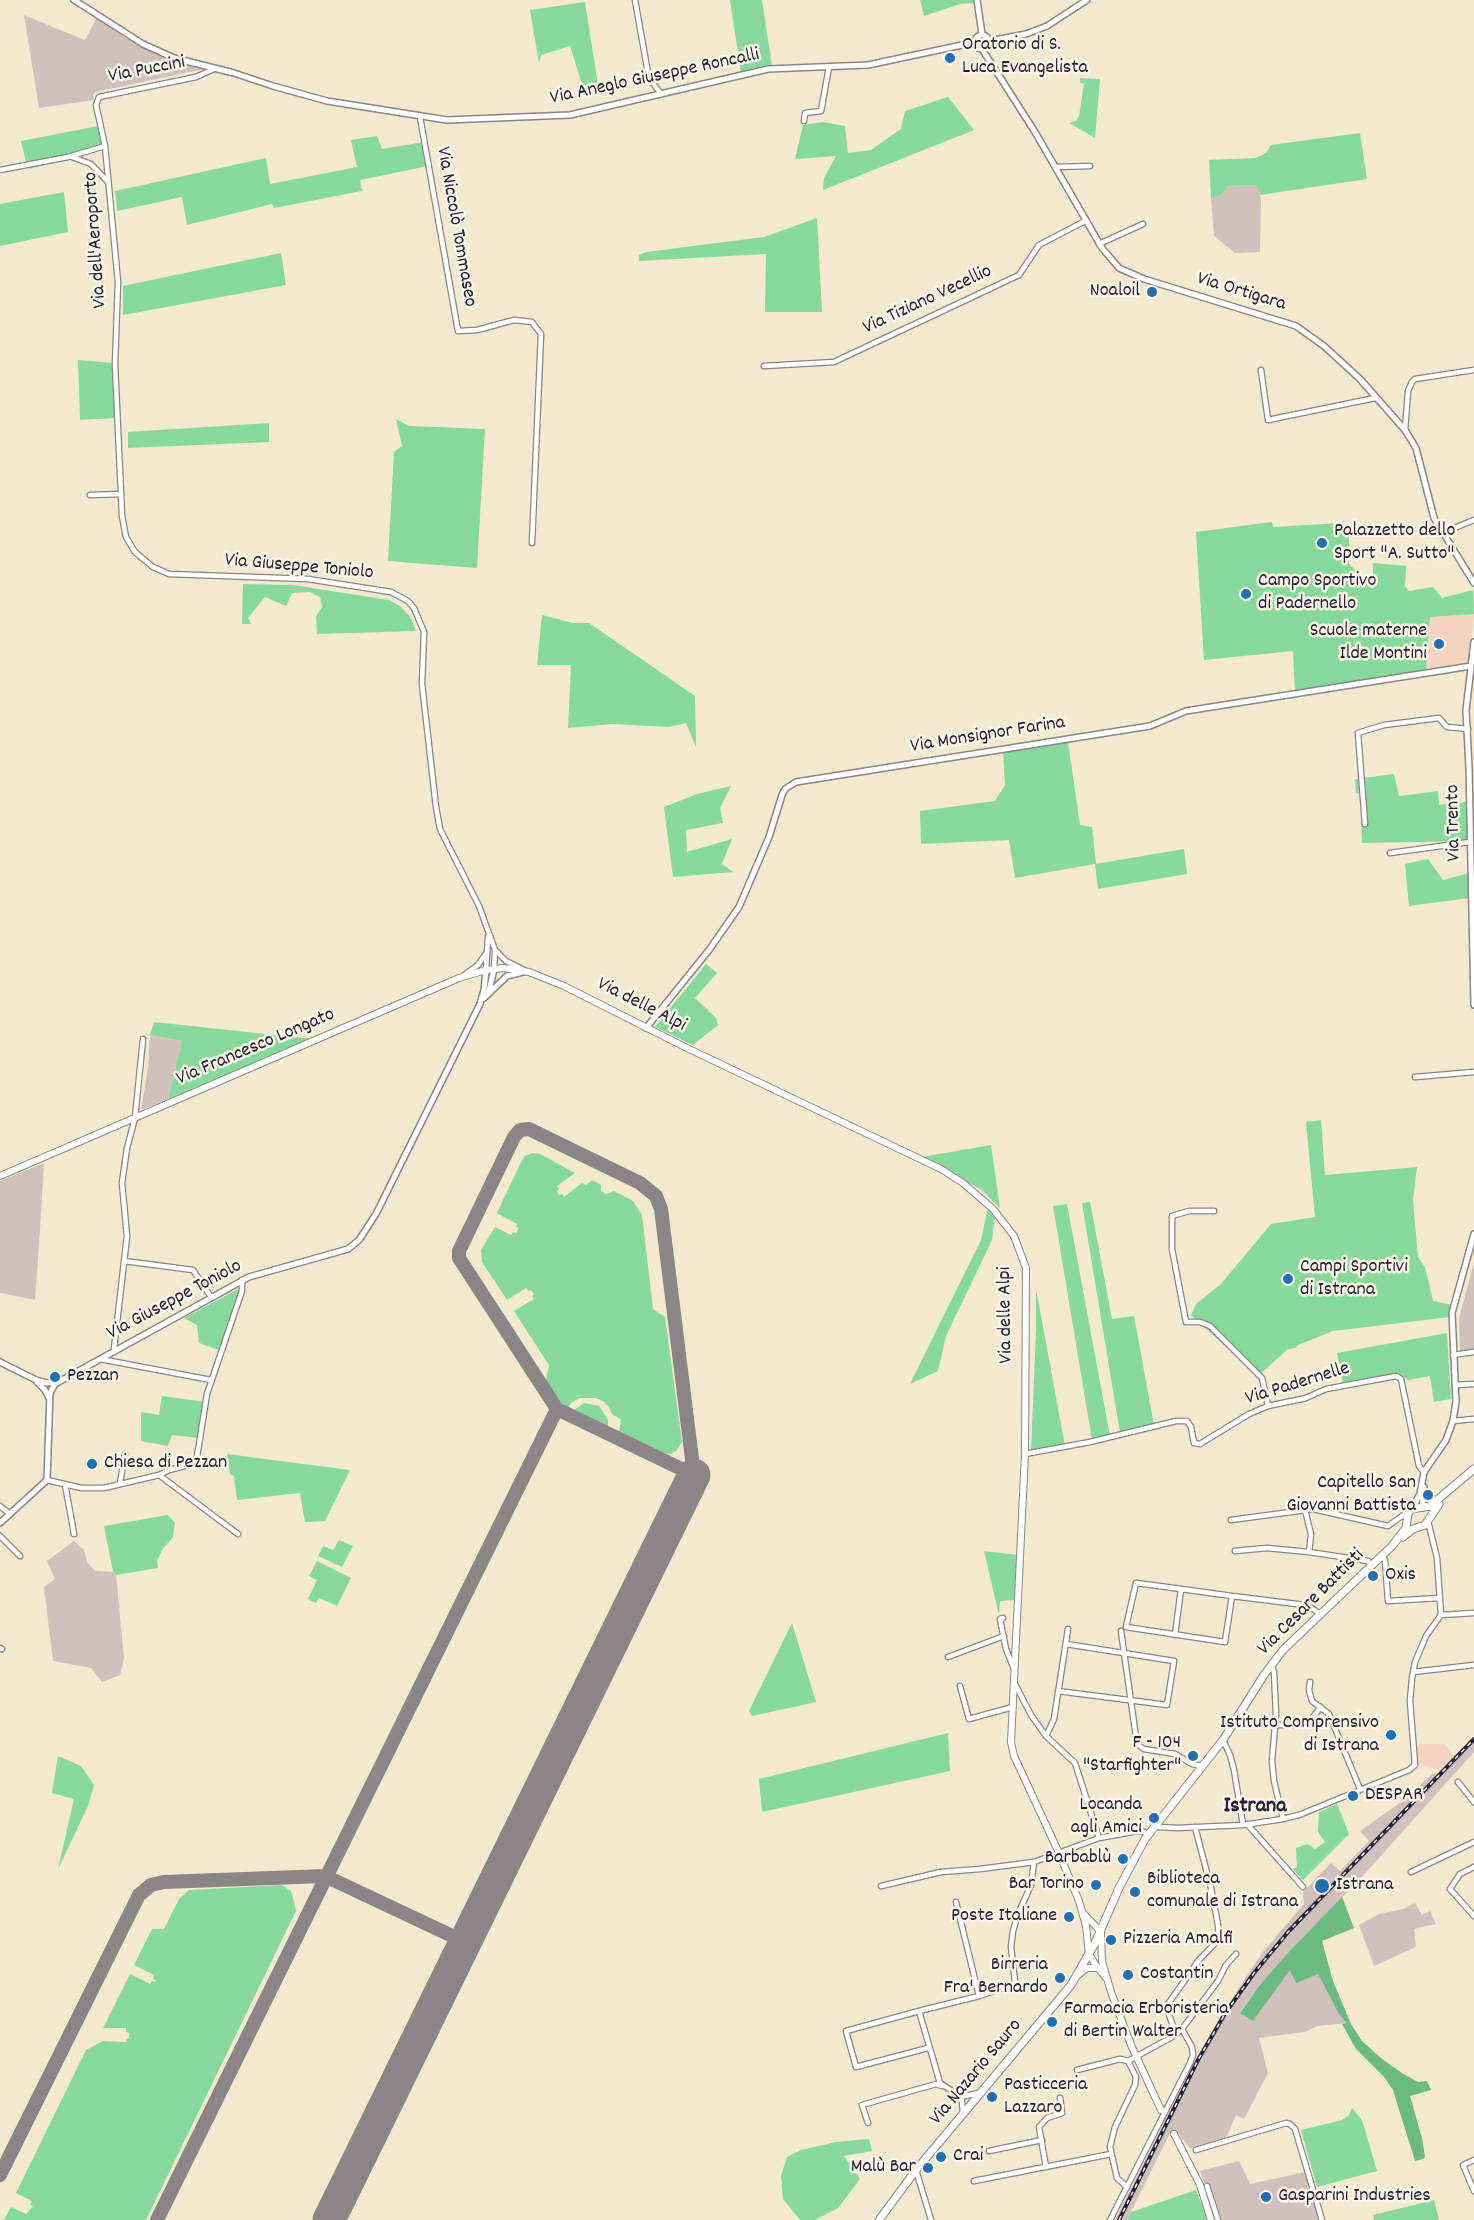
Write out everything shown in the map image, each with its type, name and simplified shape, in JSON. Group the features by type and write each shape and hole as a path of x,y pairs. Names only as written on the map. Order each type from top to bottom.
{"main road":[{"name":"Via Francesco Longato","path":"0,1176 459,978 486,970 504,968 529,972"},
{"name":"Via delle Alpi","path":"529,972 564,986 646,1028 941,1169 963,1183 993,1209 1014,1236 1026,1268 1025,1454 1011,1742 1014,1756 1086,1915 1089,1954"},
{"name":"Via Cesare Battisti","path":"1137,1854 1152,1829 1223,1740 1271,1665 1288,1645 1382,1557 1405,1529 1405,1519 1411,1510 1430,1506 1474,1469"},
{"name":"Via Cesare Battisti","path":"1392,1546 1425,1525 1434,1509 1460,1481"},
{"path":"1423,1508 1428,1519"},
{"path":"1405,1519 1417,1528"},
{"path":"1100,1965 1101,1932 1107,1914 1137,1854"},
{"path":"1101,1932 1121,1893 1137,1854"},
{"path":"1086,1915 1096,1920 1107,1914"},
{"path":"1086,1915 1101,1932"},
{"path":"1086,1926 1091,1930 1101,1932"},
{"name":"Via Nazario Sauro","path":"879,2220 916,2170 1051,2011 1077,1976 1101,1932"},
{"path":"1089,1954 1099,1958 1135,2055 1161,2109"},
{"path":"1077,1976 1090,1967 1100,1965"},
{"path":"1174,2134 1200,2185 1211,2220"}],"street":[{"name":"Via Aneglo Giuseppe Roncalli","path":"74,0 153,49 185,61 234,73 318,99 447,120 557,116 584,112 768,69 792,66 868,65 976,42"},
{"path":"635,0 648,73 661,94"},
{"path":"977,0 982,34 989,41"},
{"path":"989,41 1026,34 1047,26 1087,0"},
{"path":"982,34 976,42 977,47 982,49 989,41"},
{"name":"Via Ortigara","path":"982,49 1112,262 1133,276 1285,321 1302,329 1350,369 1405,430 1416,448 1432,511 1442,533 1474,583"},
{"path":"804,121 805,113 821,111 829,67"},
{"name":"Via Puccini","path":"105,146 96,105 99,97 196,77 214,69"},
{"name":"Via Niccolò Tommaseo","path":"420,117 458,332 477,330 514,320 532,322 541,334 532,543"},
{"name":"Via dell'Aeroporto","path":"0,170 68,157 105,146 118,282 116,364 120,441"},
{"path":"68,157 76,157 91,165 108,182"},
{"path":"1056,167 1089,166"},
{"name":"Via Tiziano Vecellio","path":"764,366 834,362 1019,275 1039,245 1085,221"},
{"path":"1099,244 1143,224"},
{"path":"1261,370 1268,420 1374,398"},
{"path":"1405,430 1408,391 1415,379 1474,370"},
{"name":"Via Giuseppe Toniolo","path":"120,441 123,526 130,545 145,562 169,574 268,576 391,592 408,601 414,608 424,632 422,684 438,820 443,838 479,906 495,950 506,962 529,972"},
{"path":"90,495 121,494"},
{"path":"1442,533 1474,520"},
{"name":"Via Trento","path":"1474,642 1466,701 1470,733 1474,1005"},
{"name":"Via Monsignor Farina","path":"646,1028 685,981 739,907 769,837 782,795 785,789 796,782 1150,726 1186,711 1471,666"},
{"path":"1365,824 1358,733 1384,724 1439,718 1447,727 1470,733"},
{"path":"1390,853 1470,842"},
{"name":"Via Giuseppe Toniolo","path":"480,1004 485,982 488,935"},
{"name":"Via Giuseppe Toniolo","path":"494,969 495,950"},
{"path":"459,978 474,968 487,952"},
{"path":"486,995 494,969"},
{"name":"Via Giuseppe Toniolo","path":"51,1389 59,1381 249,1276 348,1249 359,1240 376,1214 480,1004 486,995 507,976 529,972"},
{"path":"473,973 485,982"},
{"path":"114,1350 128,1236 122,1183 127,1148 135,1118 143,1039"},
{"path":"1415,1077 1474,1071"},
{"path":"1215,1211 1189,1211 1172,1216 1172,1250 1186,1322 1200,1322 1210,1326 1262,1378 1268,1406"},
{"path":"1411,1510 1420,1494 1424,1474 1443,1446 1453,1421 1455,1385 1451,1327 1453,1306 1474,1234"},
{"path":"124,1261 194,1270 211,1297"},
{"path":"47,1480 81,1488 104,1488 159,1475 196,1463 207,1394 242,1291 242,1280"},
{"path":"1453,1355 1474,1352"},
{"path":"100,1359 211,1380"},
{"path":"0,1362 51,1389 47,1480 0,1523"},
{"name":"Via Padernelle","path":"1025,1454 1090,1442 1176,1421 1186,1421 1191,1427 1194,1443 1200,1444 1249,1413 1268,1406 1306,1398 1326,1389 1396,1376 1401,1379 1419,1466 1424,1474"},
{"path":"45,1385 59,1381"},
{"path":"1455,1385 1474,1384"},
{"path":"45,1385 50,1399"},
{"path":"1453,1421 1474,1419"},
{"path":"120,1484 125,1454"},
{"path":"1423,1508 1424,1474"},
{"path":"159,1475 238,1534"},
{"path":"65,1484 75,1534"},
{"path":"0,1506 10,1514"},
{"path":"1231,1520 1313,1509 1386,1526 1405,1519"},
{"path":"1305,1510 1311,1534 1309,1552"},
{"path":"880,1886 941,1872 1034,1862 1099,1838 1160,1827 1245,1825 1283,1819 1299,1815 1409,1770 1415,1765 1410,1701 1413,1672 1426,1636 1441,1615 1437,1558 1428,1519"},
{"path":"1417,1528 1426,1530 1432,1538"},
{"path":"0,1536 20,1556"},
{"path":"1236,1551 1267,1548 1309,1552 1368,1561 1372,1566"},
{"path":"1382,1557 1385,1560 1388,1601 1439,1598"},
{"path":"1232,1596 1225,1642 1127,1628 1126,1626 1136,1583 1305,1605 1320,1614"},
{"path":"1175,1635 1181,1589"},
{"path":"1441,1615 1474,1613"},
{"path":"1003,1618 1000,1619 1008,1659 1015,1671"},
{"path":"1046,1736 1054,1719 1068,1629"},
{"path":"1121,1631 1139,1746 1181,1756 1187,1761 1195,1776"},
{"path":"948,1657 1004,1636"},
{"path":"1058,1690 1167,1705 1174,1661 1066,1644"},
{"path":"1271,1665 1274,1672 1275,1725 1272,1761 1283,1819"},
{"path":"1413,1672 1474,1665"},
{"path":"1310,1682 1309,1690 1312,1701 1329,1714 1360,1789"},
{"path":"1015,1684 1046,1736 1075,1763 1099,1838"},
{"path":"960,1686 969,1719 1013,1707"},
{"path":"1275,1725 1309,1722 1321,1707"},
{"path":"1223,1740 1234,1770 1245,1825 1303,1887"},
{"path":"1187,1761 1203,1766"},
{"path":"1458,1782 1474,1802"},
{"path":"1176,2034 1168,2012 1168,2004 1199,1960 1218,1939 1213,1897 1195,1827"},
{"path":"1411,1872 1474,1842"},
{"path":"928,2048 856,2067 846,2031 1012,1985 1015,1982 1011,1947 1013,1931 1017,1914 1031,1885 1034,1862"},
{"path":"1474,1867 1460,1874 1450,1889 1474,1916"},
{"path":"956,1902 979,1996"},
{"path":"1128,2061 1182,2029 1236,1954"},
{"path":"919,2011 937,2079 942,2086"},
{"path":"1110,2220 1193,2055 1190,2041 1182,2029"},
{"path":"1077,2070 1120,2059 1128,2061"},
{"path":"1127,2187 1118,2178 1111,2154 1112,2134 1136,2081 1128,2061"},
{"path":"868,2123 862,2104 936,2084 962,2098 970,2106"},
{"path":"962,2098 984,2091"},
{"path":"962,2098 962,2116"},
{"path":"1046,2167 1039,2127 1042,2122 1062,2113 1060,2098"},
{"path":"1196,2150 1286,2123 1290,2124 1295,2129 1322,2220"},
{"path":"989,2151 1042,2139"},
{"path":"974,2181 1111,2154"},
{"path":"1474,2160 1463,2165 1474,2191"},
{"path":"916,2170 931,2220"},
{"path":"1207,2186 1218,2220"}],"shaded area":[{"path":"24,15 85,40 97,17 162,57 204,69 95,92 94,100 39,108"},
{"path":"1258,185 1261,201 1260,252 1235,253 1214,236 1211,198 1221,195 1228,186"},
{"path":"1474,614 1469,663 1426,671 1430,617"},
{"path":"150,1035 182,1041 168,1099 141,1110 148,1068"},
{"path":"44,1163 35,1300 0,1293 0,1181"},
{"path":"1474,1263 1474,1350 1460,1352 1459,1318"},
{"path":"74,1541 84,1550 87,1562 95,1571 113,1572 116,1575 124,1658 120,1675 102,1682 91,1668 53,1661 44,1587 55,1579 47,1561"},
{"path":"1474,1737 1474,1752 1361,1878 1284,1957 1240,2012 1253,2021 1290,1969 1318,1973 1339,2014 1348,2023 1317,2026 1305,2032 1259,2038 1268,2073 1244,2119 1236,2115 1226,2138 1190,2148 1173,2127 1127,2220 1115,2220 1196,2059 1262,1953 1304,1904 1303,1892 1331,1863 1340,1871 1369,1841 1360,1831 1404,1800 1432,1774 1438,1773"},
{"path":"1417,1744 1445,1744 1454,1757 1440,1770 1416,1763"},
{"path":"1415,1903 1422,1915 1430,1911 1436,1924 1414,1929 1416,1947 1374,1966 1359,1925 1379,1914 1403,1909"},
{"path":"1239,2161 1250,2184 1305,2172 1320,2220 1218,2220 1200,2171"}],"green space":[{"path":"730,0 762,0 772,66 741,73"},
{"path":"920,0 976,0 976,3 960,4 924,16"},
{"path":"585,2 599,92 585,93 570,46 541,55 539,63 530,10"},
{"path":"1080,78 1100,79 1095,138 1069,123 1076,121 1079,116 1084,84 1080,83"},
{"path":"948,97 974,130 823,190 824,178 836,156 795,159 803,125 823,122 845,126 848,153 871,150 901,129 905,111"},
{"path":"98,126 102,147 30,169 27,166 21,141"},
{"path":"1360,133 1367,179 1260,195 1257,185 1228,186 1221,195 1211,198 1209,160 1256,158 1266,153 1271,145"},
{"path":"377,136 382,149 424,142 428,166 360,180 362,191 274,208 272,204 187,225 182,197 117,211 115,191 266,158 270,184 357,167 351,140"},
{"path":"64,192 68,232 0,246 0,204"},
{"path":"817,218 822,312 765,312 766,254 639,261 639,255 646,252 764,237"},
{"path":"281,253 286,285 123,315 123,286"},
{"path":"78,360 114,363 117,418 80,420"},
{"path":"396,419 409,426 485,429 477,568 388,561 394,452 402,446"},
{"path":"269,423 269,442 128,448 128,432"},
{"path":"1272,522 1273,527 1340,523 1349,535 1349,564 1367,581 1373,581 1373,563 1406,566 1405,586 1409,591 1433,587 1442,598 1473,590 1474,614 1430,617 1426,671 1295,692 1293,651 1204,660 1196,532"},
{"path":"243,584 293,585 389,600 400,606 411,618 416,631 317,634 316,616 322,607 320,597 310,592 292,593 286,606 265,597 248,618 251,624 242,624"},
{"path":"542,615 573,623 589,623 695,696 696,747 686,723 669,727 612,724 568,728 571,665 537,665"},
{"path":"1068,742 1080,825 1092,827 1096,864 1184,849 1187,874 1098,889 1095,864 1015,878 1009,840 921,844 920,811 995,801 1005,785 1003,752"},
{"path":"1394,774 1399,796 1438,791 1439,805 1466,802 1468,841 1362,843 1360,794 1356,793 1355,779"},
{"path":"731,786 720,808 723,823 686,830 687,852 732,839 722,864 733,872 673,877 664,807 697,794"},
{"path":"1428,859 1443,880 1469,873 1469,898 1409,906 1405,864"},
{"path":"706,964 717,973 695,998 716,1018 718,1025 693,1045 655,1027"},
{"path":"154,1022 312,1039 168,1099 182,1041 150,1035"},
{"path":"1321,1120 1325,1175 1417,1167 1413,1201 1418,1257 1425,1267 1433,1301 1452,1305 1450,1317 1333,1331 1288,1349 1258,1376 1191,1315 1196,1304 1221,1284 1271,1224 1315,1217 1306,1122"},
{"path":"991,1145 1000,1208 982,1190 922,1157"},
{"path":"532,1153 540,1154 575,1173 557,1186 559,1195 562,1194 564,1197 582,1183 586,1185 592,1180 601,1185 601,1191 606,1194 614,1191 633,1201 642,1215 653,1309 665,1317 682,1442 671,1454 661,1453 619,1433 621,1419 613,1415 603,1401 595,1398 580,1398 571,1403 568,1408 563,1405 546,1381 549,1365 514,1311 534,1299 532,1296 534,1294 526,1288 507,1300 482,1262 481,1250 495,1227 511,1235 519,1228 516,1227 517,1224 497,1213 521,1162 525,1156"},
{"path":"1090,1202 1112,1319 1134,1316 1154,1425 1120,1433 1082,1203"},
{"path":"1067,1204 1110,1436 1092,1440 1053,1206"},
{"path":"988,1207 995,1215 992,1240 946,1336 938,1371 910,1384 981,1240"},
{"path":"242,1287 221,1351 199,1343 197,1325 184,1318"},
{"path":"1036,1289 1065,1446 1031,1451 1036,1330"},
{"path":"1447,1333 1451,1399 1434,1402 1430,1376 1408,1380 1399,1374 1343,1384 1337,1353"},
{"path":"162,1396 207,1402 199,1438 172,1435 168,1446 141,1441 141,1412 159,1415"},
{"path":"584,1403 599,1406 608,1420 608,1428 573,1411"},
{"path":"227,1454 350,1470 325,1521 305,1522 300,1493 237,1500 234,1476 230,1474"},
{"path":"168,1515 175,1523 173,1537 162,1550 157,1561 158,1568 116,1575 113,1572 104,1526"},
{"path":"339,1540 353,1546 342,1567 318,1556 323,1546 333,1550"},
{"path":"984,1551 1019,1555 1015,1600 1000,1601 999,1615"},
{"path":"317,1561 351,1578 337,1606 319,1598 316,1603 308,1599 317,1580 309,1576"},
{"path":"792,1623 816,1702 752,1716 749,1711"},
{"path":"948,1733 950,1771 762,1812 759,1779"},
{"path":"58,1756 81,1766 94,1785 88,1806 58,1869 74,1799 52,1793"},
{"path":"1337,1804 1349,1834 1303,1880 1293,1869 1297,1867 1296,1848 1307,1844 1315,1849 1325,1842 1318,1832 1319,1812"},
{"path":"282,1885 291,1891 296,1911 146,2220 4,2220 11,2207 26,2214 33,2206 30,2205 32,2201 16,2193 86,2050 103,2041 126,2042 129,2038 126,2028 103,2028 130,1974 150,1984 156,1981 153,1979 154,1975 134,1965 152,1929 164,1929 179,1899 189,1890"},
{"path":"1342,1897 1354,1928 1322,1941 1333,1981 1351,2024 1362,2041 1402,2073 1418,2082 1427,2081 1431,2090 1410,2096 1422,2138 1425,2157 1423,2159 1415,2161 1393,2090 1384,2077 1356,2049 1342,2024 1347,2023 1339,2014 1318,1974 1296,1983 1290,1970 1253,2021 1240,2013 1284,1957"},
{"path":"1352,2108 1362,2120 1377,2171 1317,2187 1301,2130 1342,2120 1349,2115"},
{"path":"869,2139 872,2151 844,2156 860,2179 838,2208 815,2220 800,2220 783,2199 781,2176 787,2157 801,2150 836,2142"},
{"path":"1196,2190 1208,2220 1127,2220 1131,2212"},
{"path":"1434,2200 1439,2220 1374,2220 1373,2215"}],"taxiway":[{"path":"557,1409 459,1258 459,1251 514,1137 520,1130 529,1129 640,1183 656,1196 661,1209 694,1475"},
{"path":"157,2220 557,1409 694,1475"},
{"path":"0,2175 139,1895 151,1885 164,1882 325,1876 465,1942"}],"runway":[{"path":"329,2220 694,1475"}],"tunnel":[{"path":"1162,2110 1174,2134"}],"railway":[{"path":"1119,2220 1198,2060 1226,2012 1254,1973 1288,1932 1474,1739"}],"place":[{"name":"Oratorio di S. Luca Evangelista","path":"950,58"},
{"name":"Noaloil","path":"1152,292"},
{"name":"Palazzetto dello Sport \"A. Sutto\"","path":"1322,543"},
{"name":"Campo Sportivo di Padernello","path":"1246,594"},
{"name":"Scuole materne Ilde Montini","path":"1439,644"},
{"name":"Campi Sportivi di Istrana","path":"1288,1279"},
{"name":"Pezzan","path":"55,1377"},
{"name":"Chiesa di Pezzan","path":"92,1464"},
{"name":"Capitello San Giovanni Battista","path":"1428,1495"},
{"name":"Oxis","path":"1373,1576"},
{"name":"Istituto Comprensivo di Istrana","path":"1391,1735"},
{"name":"F - 104 \"Starfighter\"","path":"1193,1756"},
{"name":"DESPAR","path":"1353,1796"},
{"name":"Locanda agli Amici","path":"1154,1818"},
{"name":"Barbablù","path":"1123,1859"},
{"name":"Bar Torino","path":"1096,1885"},
{"name":"Istrana","path":"1322,1886"},
{"name":"Biblioteca comunale di Istrana","path":"1135,1892"},
{"name":"Poste Italiane","path":"1069,1917"},
{"name":"Pizzeria Amalfi","path":"1111,1940"},
{"name":"Costantin","path":"1128,1975"},
{"name":"Birreria Fra' Bernardo","path":"1060,1978"},
{"name":"Farmacia Erboristeria di Bertin Walter","path":"1052,2022"},
{"name":"Pasticceria Lazzaro","path":"992,2097"},
{"name":"Crai","path":"941,2157"},
{"name":"Malù Bar","path":"928,2168"},
{"name":"Gasparini Industries","path":"1266,2197"}],"district":[{"name":"Istrana","path":"1255,1808"}]}
